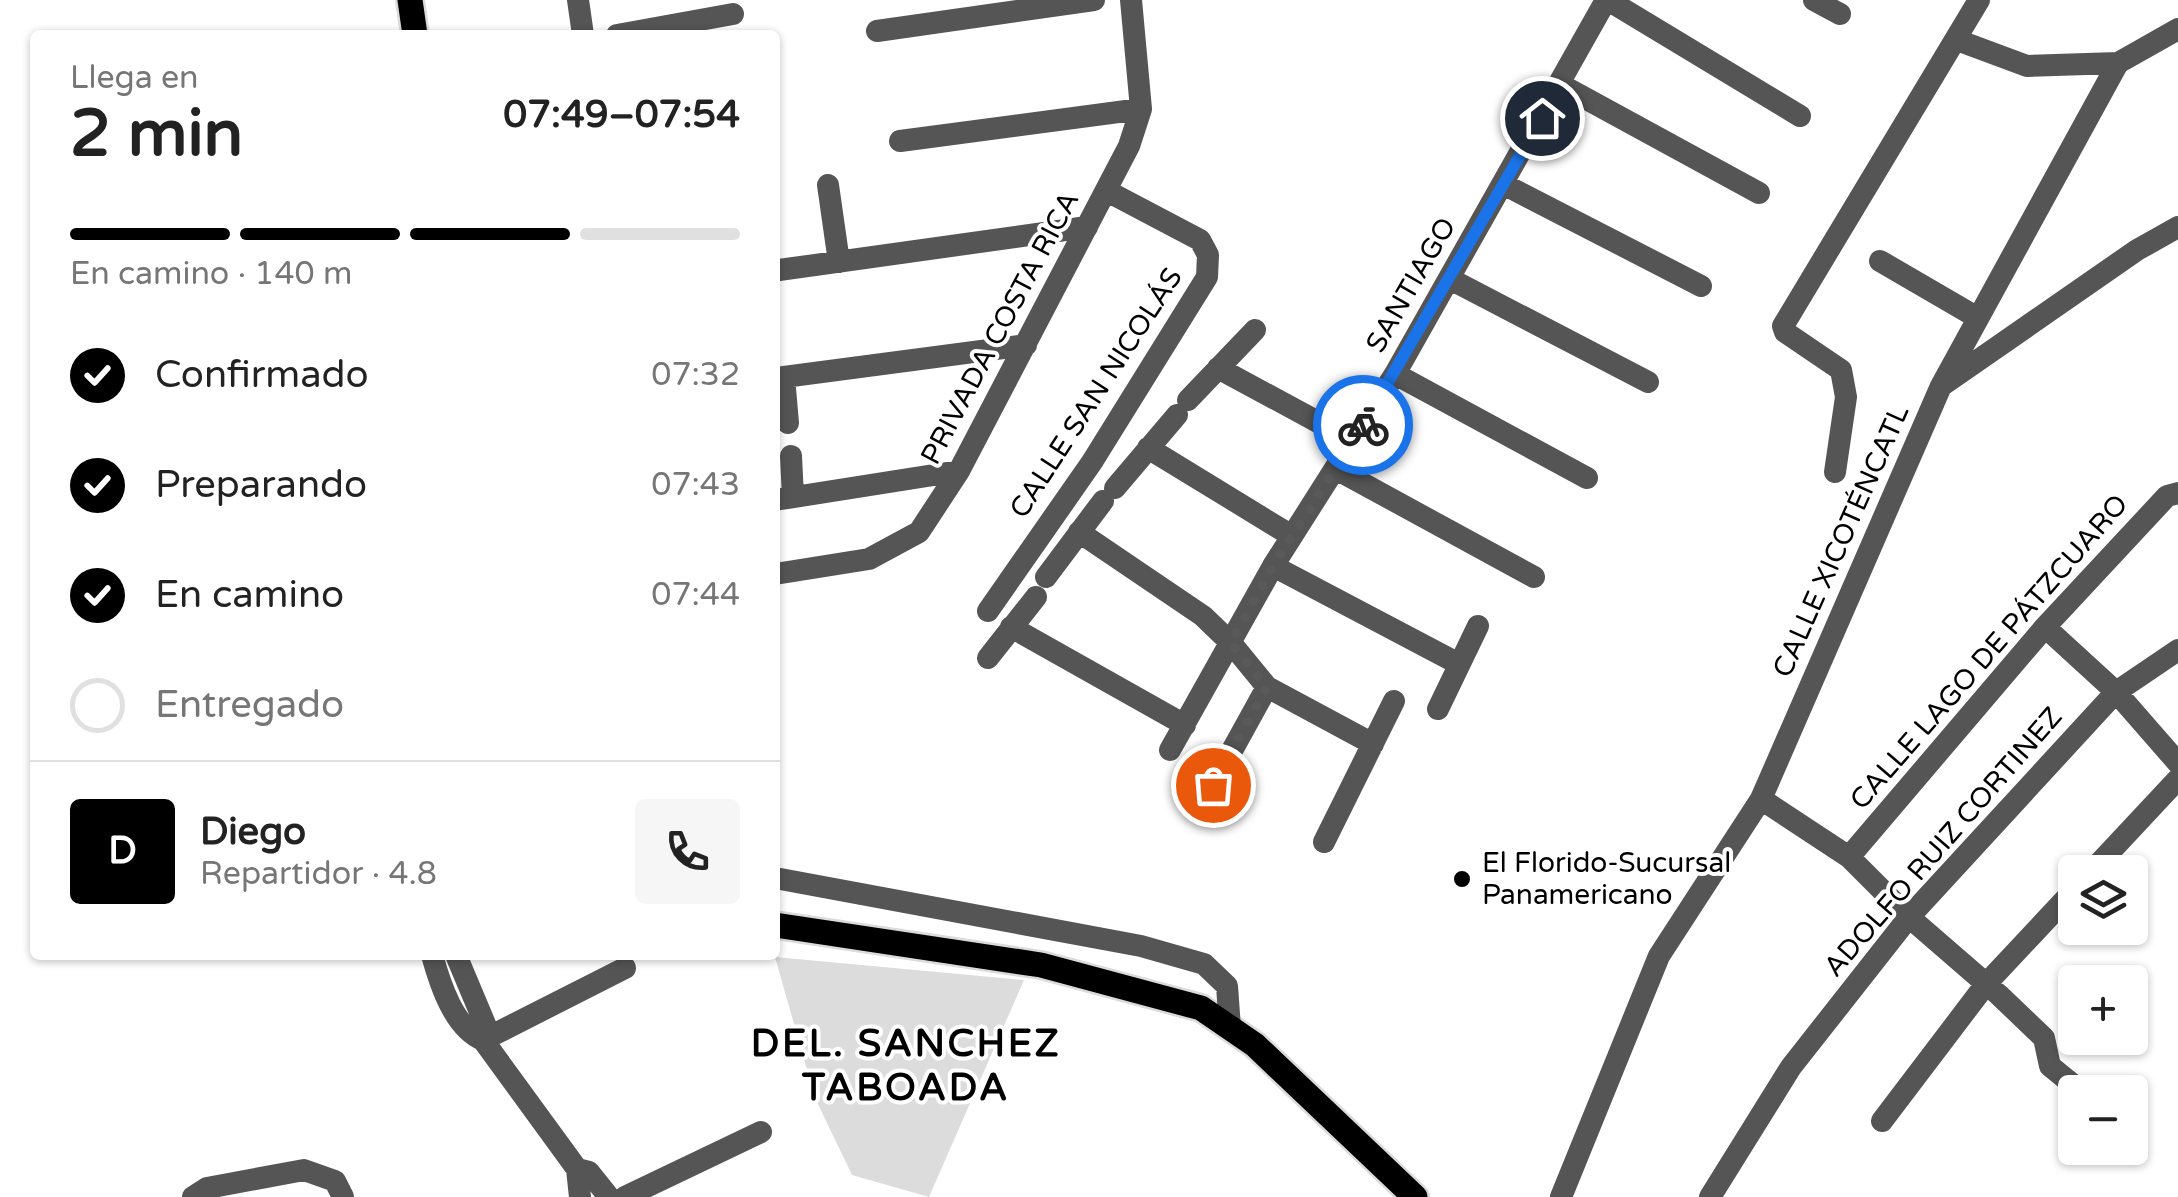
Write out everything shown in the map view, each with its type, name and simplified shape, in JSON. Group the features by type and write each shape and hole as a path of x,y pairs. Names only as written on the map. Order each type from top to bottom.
{"main road":[{"path":"410,0 414,30"},
{"path":"780,926 1040,965 1201,1008 1255,1045 1415,1197"}],"street":[{"path":"578,0 582,30"},
{"path":"877,30 1094,0"},
{"name":"PRIVADA COSTA RICA","path":"780,573 868,559 919,532 960,470 1129,146 1141,108 1130,0"},
{"path":"1607,0 1800,116"},
{"name":"SANTIAGO","path":"1170,750 1273,566 1395,374 1607,0"},
{"path":"1814,0 1840,14"},
{"path":"1835,472 1846,396 1842,370 1792,338 1783,326 1979,0"},
{"path":"648,30 734,16"},
{"path":"1957,40 2026,66 2118,63 2178,29"},
{"name":"CALLE XICOTÉNCATL","path":"1561,1197 1658,956 1761,799 1941,386 2118,63"},
{"path":"1561,85 1759,193"},
{"path":"900,140 1141,108"},
{"path":"1503,184 1701,286"},
{"path":"828,185 839,262"},
{"name":"CALLE SAN NICOLÁS","path":"988,611 1092,462 1206,277 1208,255 1200,240 1107,191"},
{"path":"780,270 1087,226"},
{"path":"1941,386 2138,250 2178,228"},
{"path":"1880,261 1978,318"},
{"path":"1450,278 1648,382"},
{"path":"988,658 1109,494 1255,330"},
{"path":"788,423 780,377 1026,346"},
{"path":"1218,368 1353,441"},
{"path":"1395,374 1587,478"},
{"path":"1148,448 1292,536"},
{"path":"791,456 784,498 960,470"},
{"path":"1336,469 1534,577"},
{"name":"CALLE LAGO DE PÁTZCUARO","path":"1849,856 2044,627 2167,496 2178,492"},
{"path":"1079,532 1203,616 1267,687 1374,744"},
{"path":"1273,566 1459,664"},
{"path":"1438,709 1478,626"},
{"path":"1011,627 1185,725"},
{"path":"2044,627 2116,692 2178,763"},
{"name":"ADOLFO RUIZ CORTINEZ","path":"1710,1197 1791,1067 1909,916 2116,692 2178,650"},
{"path":"1213,785 1267,687"},
{"path":"1324,842 1394,701"},
{"path":"2107,855 2178,779"},
{"path":"1761,799 1849,856 2044,1038 2050,1066 2061,1075"},
{"path":"780,879 1141,946 1204,964 1227,986 1230,1028"},
{"path":"1882,1121 1986,984 2058,907"},
{"path":"434,960 448,998 469,1034 483,1040 577,1169 580,1197"},
{"path":"458,960 485,1024 483,1040"},
{"path":"483,1040 625,968"},
{"path":"625,1197 761,1132"},
{"path":"577,1169 588,1172 609,1197"},
{"path":"194,1197 207,1188 304,1170 334,1181 342,1197"}],"shaded area":[{"path":"780,957 1024,980 929,1197 852,1175 815,1098 776,960"}],"way so far":[{"path":"1213,785 1267,687 1231,643 1273,566 1363,425"}],"place":[{"name":"El Florido-Sucursal Panamericano","path":"1462,879"}],"district":[{"name":"DEL. SANCHEZ TABOADA","path":"906,1066"}],"route":[{"path":"1363,425 1542,118"}]}
